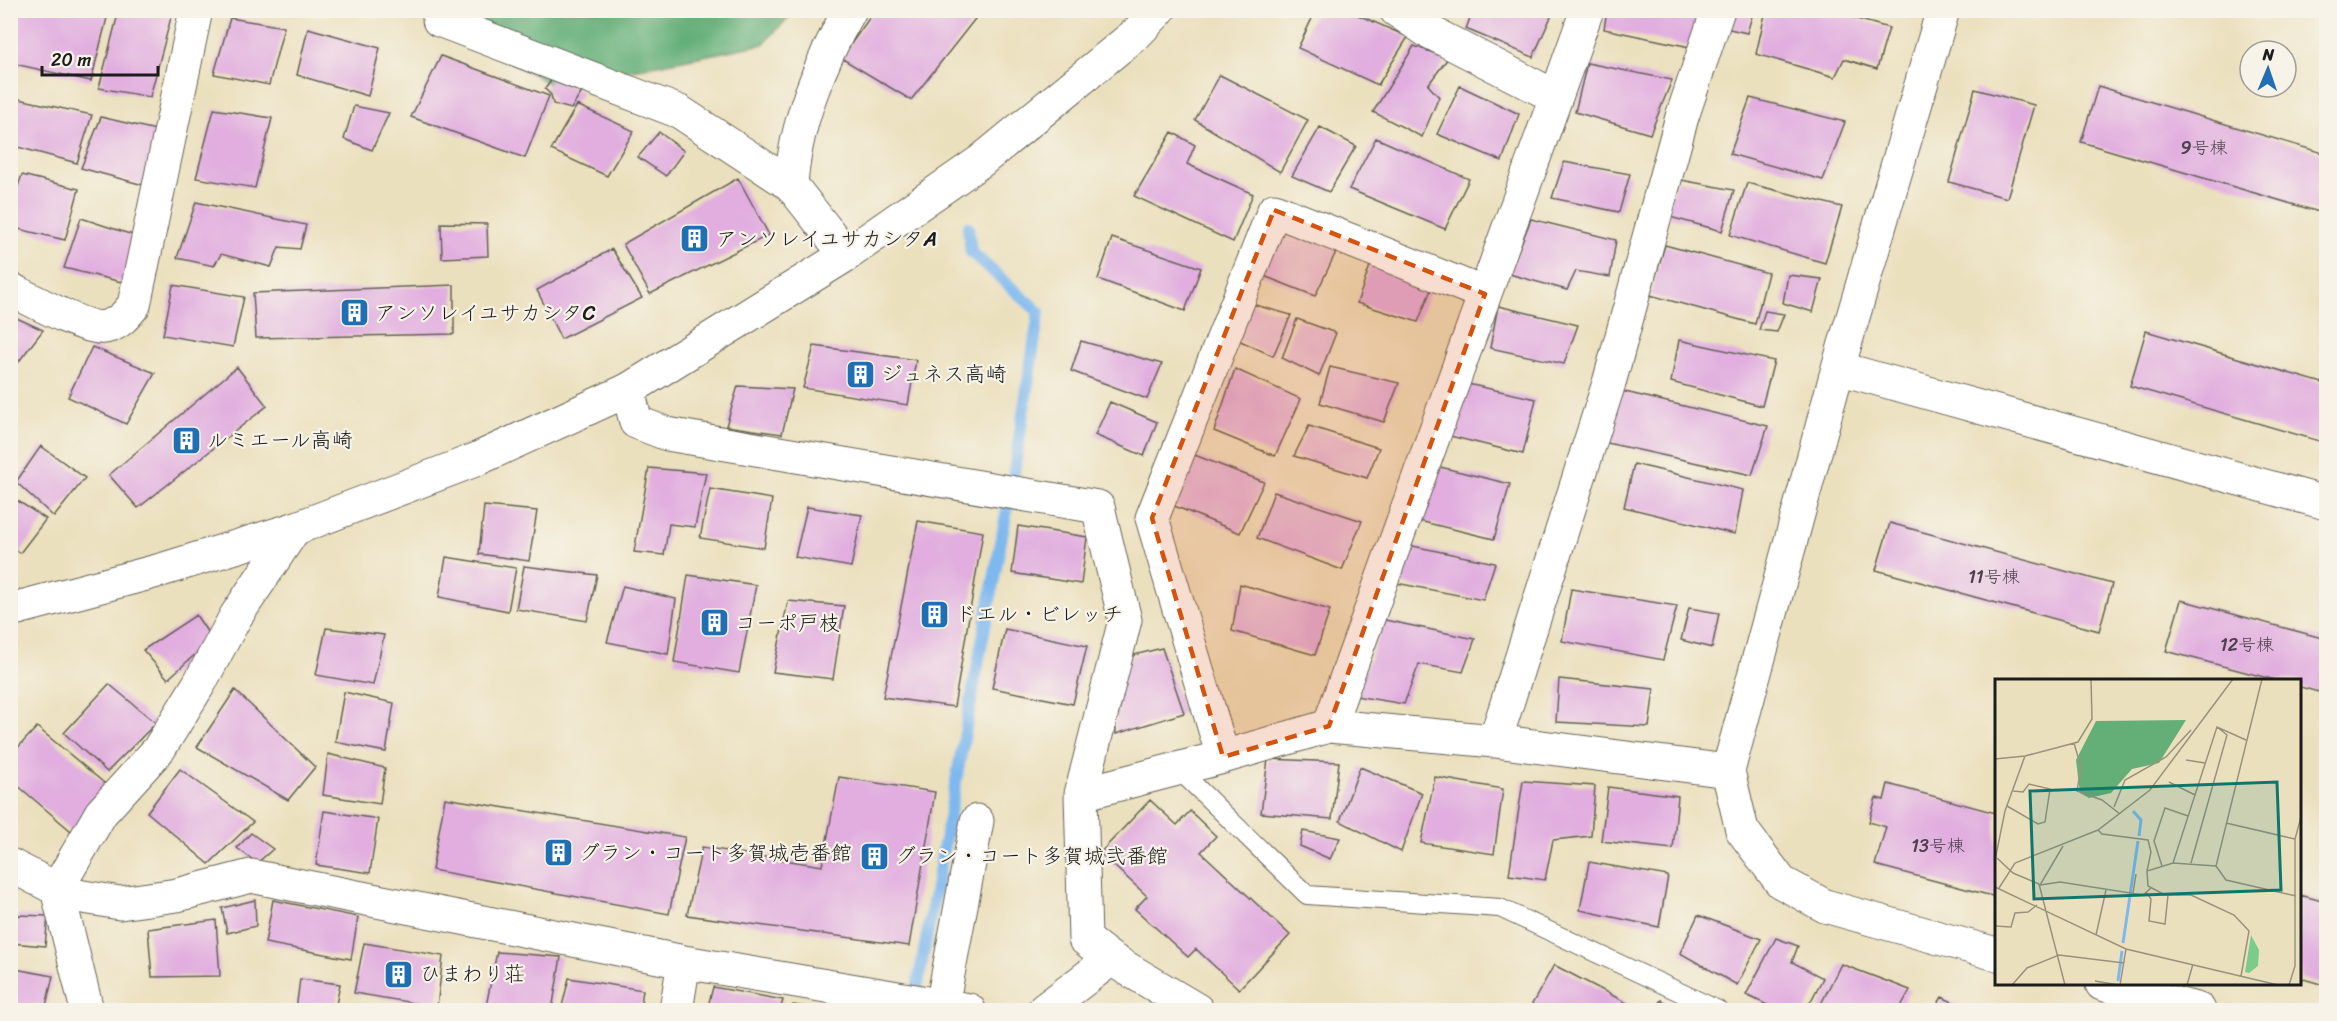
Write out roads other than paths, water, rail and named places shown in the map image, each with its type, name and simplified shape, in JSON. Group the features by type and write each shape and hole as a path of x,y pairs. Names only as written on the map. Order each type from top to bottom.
{"street":[{"path":"10,289 64,315 103,328 122,320 134,305 196,10"},
{"path":"440,10 439,20 680,112 791,185 846,255"},
{"path":"791,185 794,149 830,44 850,10"},
{"path":"10,610 161,570 294,529 475,460 628,390 846,255 981,161 1137,33 1159,10"},
{"path":"1396,10 1426,30 1556,97"},
{"path":"1329,726 1587,10"},
{"path":"1495,741 1609,383 1682,117 1718,10"},
{"path":"1943,10 1838,368 1728,771 1742,830 1781,882 1825,906 1995,954"},
{"path":"1222,757 1152,518 1274,210 1485,294"},
{"path":"1838,368 2326,503"},
{"path":"628,390 636,422 667,434 1098,507 1125,620 1081,794 1085,939 1111,959 1197,1011"},
{"path":"87,1011 57,889 101,813 159,749 199,684 236,616 294,529"},
{"path":"1081,794 1329,726 1495,741 1728,771"},
{"path":"10,865 57,889 59,893 120,903 177,895 251,876 684,962 919,1004 977,821"},
{"path":"1056,1007 1111,959"},
{"path":"676,1011 684,962"},
{"path":"2106,985 2199,1011"}],"lane":[{"path":"1178,769 1307,895 1500,908 1718,1011"}],"waterway":[{"path":"915,999 1014,472 1039,312 971,252 968,227"}],"place":[{"name":"アンソレイユサカシタA","path":"695,239"},
{"name":"アンソレイユサカシタC","path":"354,313"},
{"name":"ジュネス高崎","path":"860,374"},
{"name":"ルミエール高崎","path":"186,440"},
{"name":"ドエル・ビレッチ","path":"934,614"},
{"name":"コーポ戸枝","path":"714,623"},
{"name":"グラン・コート多賀城壱番館","path":"558,853"},
{"name":"グラン・コート多賀城弐番館","path":"874,856"},
{"name":"ひまわり荘","path":"399,974"}]}
